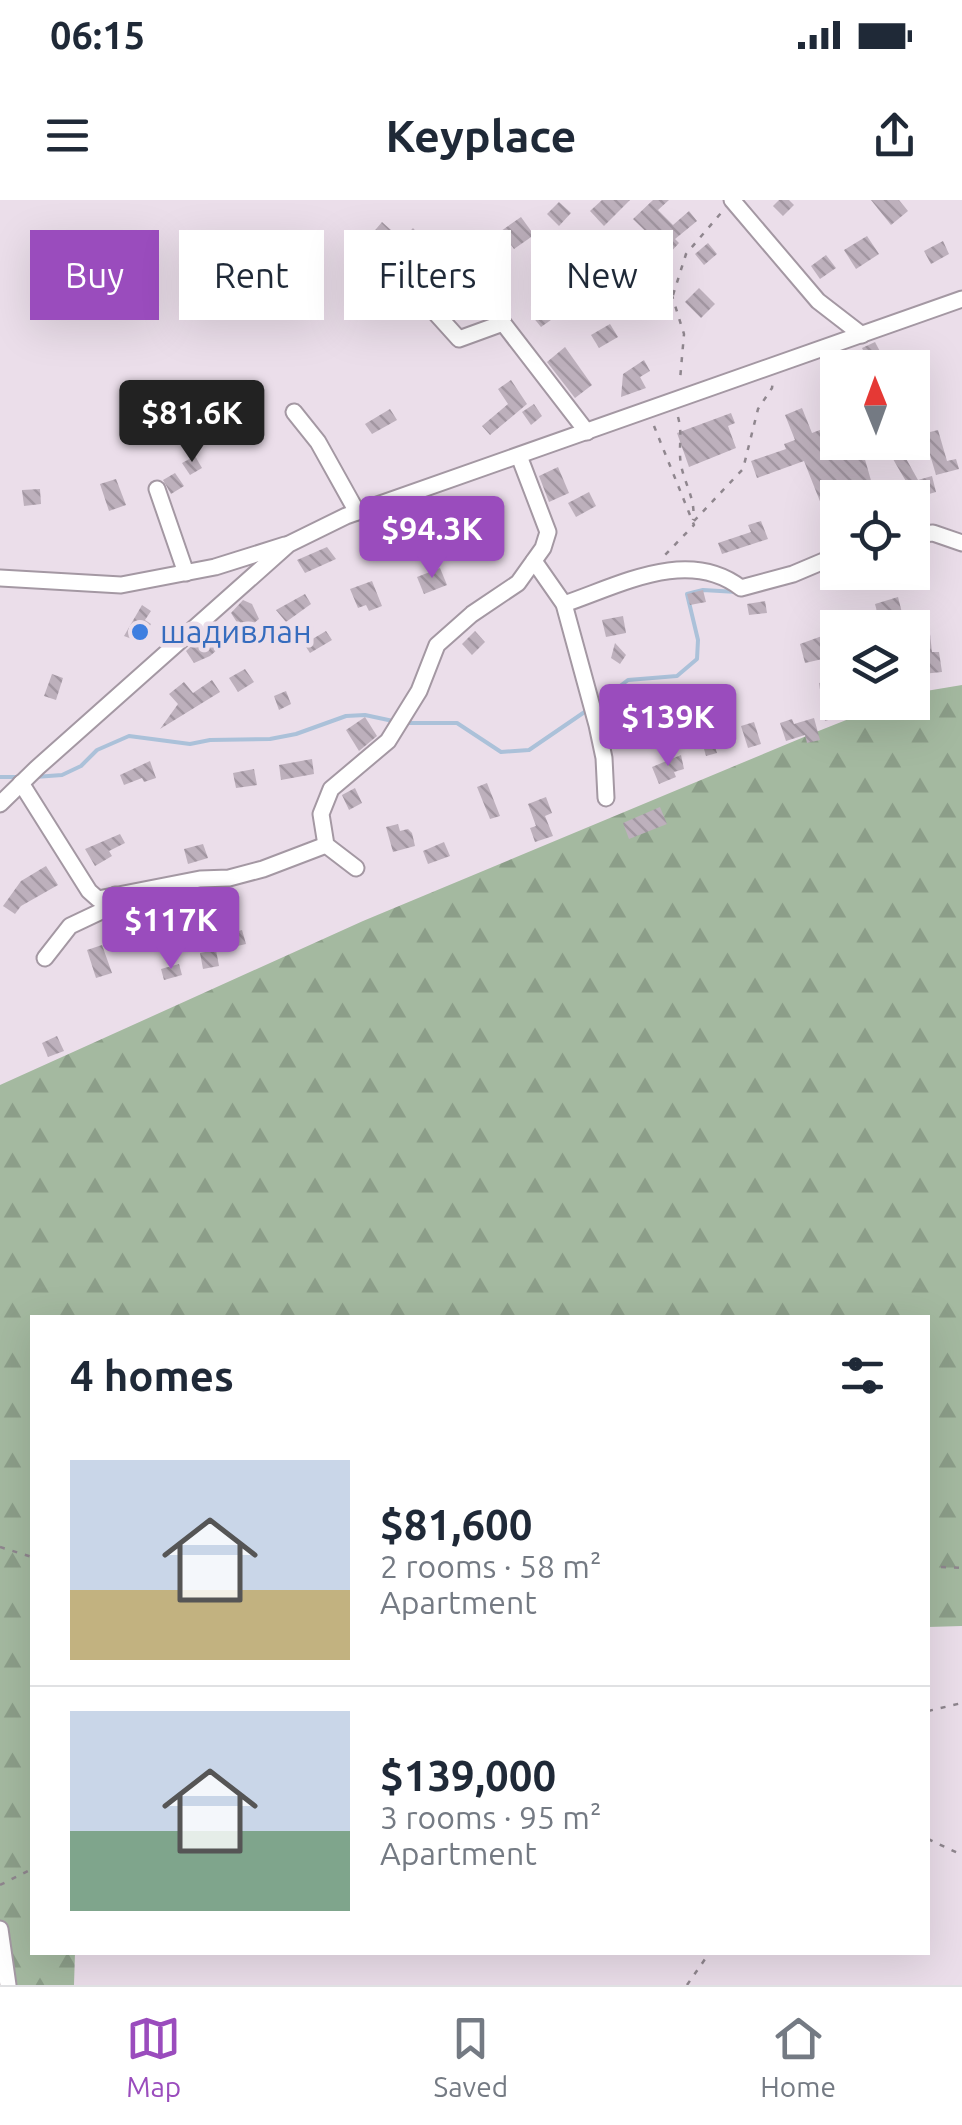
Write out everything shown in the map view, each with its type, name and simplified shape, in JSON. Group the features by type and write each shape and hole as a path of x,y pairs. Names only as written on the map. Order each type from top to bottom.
{"street":[{"path":"728,206 818,301 862,334"},
{"path":"0,578 121,585 216,567 288,544 357,512 962,299"},
{"path":"442,320 459,339 504,323 587,432"},
{"path":"294,412 318,442 357,512"},
{"path":"356,868 326,846 322,814 332,790 388,741 419,691 437,645 472,614 518,583 543,548 548,532 519,456"},
{"path":"157,489 186,573"},
{"path":"930,534 962,543"},
{"path":"0,804 288,544"},
{"path":"534,561 564,604 597,725 606,798"},
{"path":"564,604 688,567 725,576 741,588 820,563"},
{"path":"22,783 88,891 98,899 200,879 229,878 326,846"},
{"path":"45,958 70,926 108,908 114,896"},
{"path":"0,1928 8,1985"}],"path":[{"path":"673,293 686,254 728,206"},
{"path":"645,577 694,525 695,508 680,462 683,435 677,401 684,334 673,299"},
{"path":"693,522 744,469 758,410 772,388 775,366"},
{"path":"648,411 693,522"},
{"path":"0,1546 30,1557"},
{"path":"941,1567 962,1568"},
{"path":"930,1711 962,1703"},
{"path":"930,1840 962,1855"},
{"path":"0,1885 30,1870"},
{"path":"688,1985 708,1955"}],"green space":[{"path":"962,685 962,1626 930,1627 930,1315 30,1315 30,1955 75,1955 74,1985 0,1985 0,1085 363,921 846,720 930,720 930,690"}],"building":[{"path":"602,200 630,200 604,226 590,211"},
{"path":"653,200 669,200 658,210 673,225 689,211 697,221 675,239 679,243 673,250 673,230 644,230 633,219"},
{"path":"779,200 789,200 794,205 783,216 773,206"},
{"path":"871,200 899,200 908,211 891,225"},
{"path":"559,202 571,213 559,226 547,214"},
{"path":"521,217 531,237 514,249 511,230 502,230"},
{"path":"382,222 391,230 375,230"},
{"path":"867,236 879,254 856,269 844,250"},
{"path":"943,241 949,254 931,264 924,251"},
{"path":"708,243 717,254 704,265 695,254"},
{"path":"826,255 836,268 820,279 811,266"},
{"path":"699,288 715,304 701,318 685,302"},
{"path":"610,324 618,337 599,348 591,335"},
{"path":"875,342 879,350 863,350"},
{"path":"565,347 592,385 575,398 547,362"},
{"path":"644,360 650,371 640,377 646,388 621,397 623,374"},
{"path":"511,380 527,404 490,435 482,426 508,404 498,389"},
{"path":"154,386 162,401 145,410 137,395"},
{"path":"534,404 542,416 531,425 522,412"},
{"path":"802,408 812,433 820,430 820,460 865,460 871,480 820,480 820,501 804,461 757,478 751,461 786,449 784,444 795,440 785,415"},
{"path":"390,409 397,420 372,434 365,424"},
{"path":"731,413 735,423 728,426 736,448 689,467 677,433"},
{"path":"938,430 947,461 956,459 959,469 936,475 930,455 930,432"},
{"path":"195,456 202,468 190,475 182,463"},
{"path":"894,460 907,460 918,480 905,480"},
{"path":"558,467 569,493 549,502 539,476"},
{"path":"175,473 184,486 171,494 163,480"},
{"path":"932,476 936,492 930,494 930,480 918,480"},
{"path":"116,479 126,505 109,511 100,484"},
{"path":"40,489 41,504 24,506 22,490"},
{"path":"589,492 596,506 576,517 568,503"},
{"path":"485,498 491,514 476,519 470,504"},
{"path":"761,521 768,539 722,554 718,543 751,532 748,525"},
{"path":"488,536 494,551 474,559 468,543"},
{"path":"327,547 336,559 305,573 297,560"},
{"path":"440,568 447,585 424,594 417,577"},
{"path":"372,581 382,606 369,611 366,605 358,608 350,589"},
{"path":"703,590 706,602 690,605 687,594"},
{"path":"305,594 311,604 286,622 276,610"},
{"path":"898,597 901,610 877,610 875,604"},
{"path":"243,600 252,604 259,619 254,623 265,635 252,646 231,613"},
{"path":"765,601 767,613 749,615 747,604"},
{"path":"142,605 151,611 145,620 151,624 140,642 124,636"},
{"path":"623,616 626,633 606,637 602,620"},
{"path":"213,626 226,642 194,663 186,651"},
{"path":"326,631 332,640 310,653 304,644"},
{"path":"475,631 485,642 472,655 462,644"},
{"path":"930,634 932,652 939,652 942,672 930,673"},
{"path":"820,637 820,660 805,663 800,644"},
{"path":"615,643 626,655 620,664 611,658"},
{"path":"245,669 254,682 238,692 229,678"},
{"path":"52,674 63,678 56,700 44,696"},
{"path":"212,680 220,692 160,729 178,704 169,694 184,682 193,693"},
{"path":"286,691 291,704 279,710 274,696"},
{"path":"365,717 377,736 359,751 346,730"},
{"path":"814,718 820,740 807,743 805,735 786,741 780,723 792,719 794,724"},
{"path":"691,720 696,742 679,746 674,724"},
{"path":"754,722 761,744 748,748 741,726"},
{"path":"711,735 717,753 706,756 701,738"},
{"path":"681,755 684,769 659,784 652,767"},
{"path":"312,759 314,774 281,780 279,765"},
{"path":"150,761 156,778 124,785 120,775"},
{"path":"254,769 257,785 236,788 233,773"},
{"path":"487,783 500,816 490,819 477,787"},
{"path":"355,788 362,803 349,810 342,795"},
{"path":"546,797 552,813 545,816 553,836 535,842 530,828 536,826 528,804"},
{"path":"660,807 667,824 629,839 623,823"},
{"path":"398,824 400,831 408,829 412,833 415,846 393,852 386,827"},
{"path":"120,834 125,843 109,851 112,856 95,866 85,849"},
{"path":"444,842 450,856 428,864 423,851"},
{"path":"203,844 208,858 188,864 184,849"},
{"path":"46,866 58,885 21,906 15,914 3,906 21,881"},
{"path":"242,930 246,944 233,947 229,934"},
{"path":"102,945 112,973 96,978 87,950"},
{"path":"216,950 219,966 203,969 200,953"},
{"path":"179,964 182,975 164,980 161,969"},
{"path":"57,1036 64,1051 48,1057 42,1043"}],"waterway":[{"path":"598,703 628,680 677,676 697,659 698,640 687,594 703,590 737,592"},
{"path":"407,723 457,723 501,752 529,750 586,711"},
{"path":"35,777 62,775 81,766 97,750 129,736 190,744 270,739 346,716 365,715 393,721"},
{"path":"0,777 20,777"}],"place":[{"name":"шадивлан","path":"140,632"}]}
